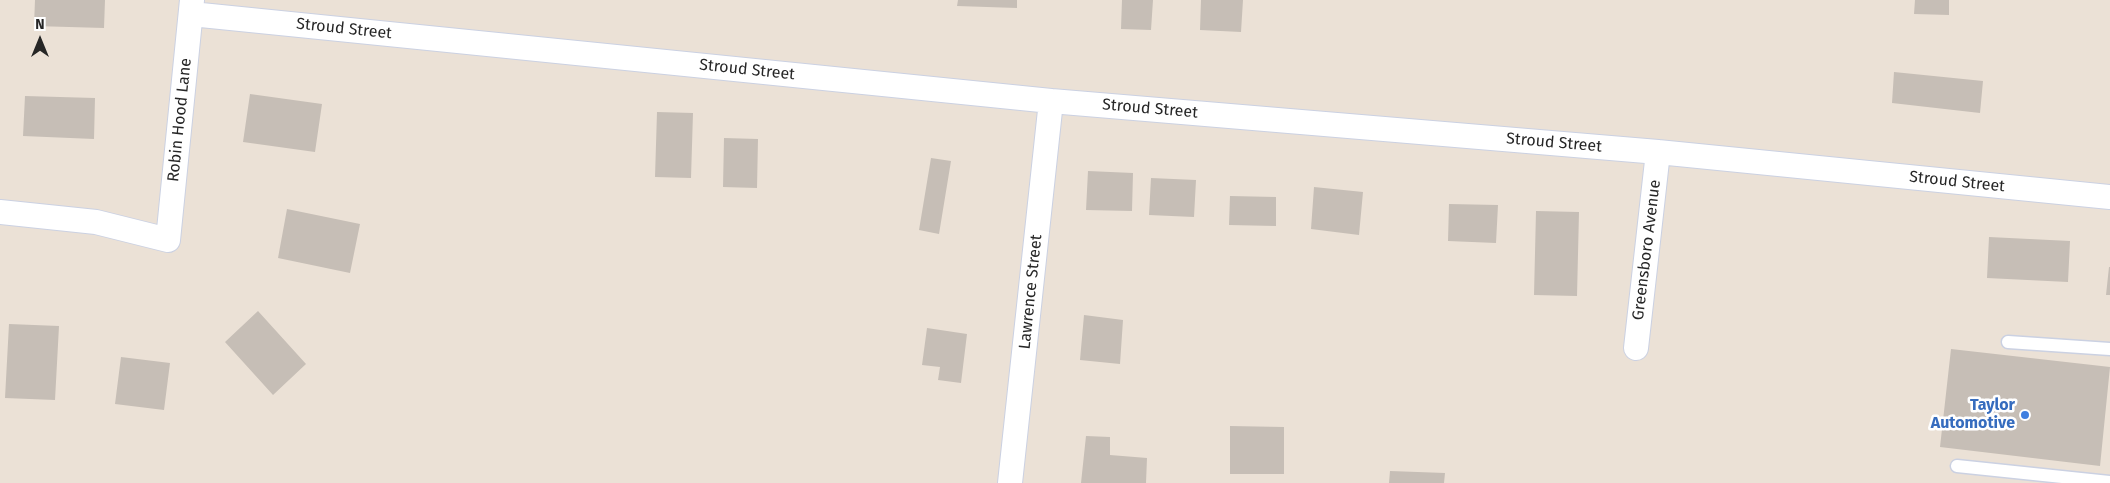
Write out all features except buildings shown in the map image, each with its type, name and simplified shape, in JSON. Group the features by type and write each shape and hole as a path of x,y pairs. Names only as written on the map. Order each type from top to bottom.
{"street":[{"name":"Stroud Street","path":"191,7 1051,101 1658,152 2110,197"},
{"name":"Robin Hood Lane","path":"0,212 96,222 168,240 191,7"},
{"name":"Lawrence Street","path":"1010,483 1051,101"},
{"name":"Greensboro Avenue","path":"1636,348 1658,152"}],"lane":[{"path":"2008,342 2110,349"},
{"path":"1957,466 2110,482"}],"place":[{"name":"Taylor Automotive","path":"2025,415"}]}
